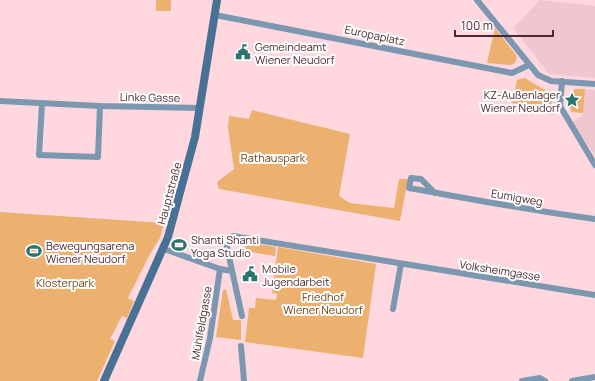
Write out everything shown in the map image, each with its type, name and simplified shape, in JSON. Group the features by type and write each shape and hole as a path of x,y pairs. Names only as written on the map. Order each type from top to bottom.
{"street":[{"name":"Hauptstraße","path":"104,381 164,249 195,137 217,0"},
{"path":"477,0 528,64 543,79 595,84"},
{"name":"Europaplatz","path":"215,15 512,73 528,64"},
{"path":"562,81 560,106 595,165"},
{"name":"Linke Gasse","path":"0,101 42,104 200,108"},
{"path":"42,104 39,155 98,157 100,106"},
{"name":"Eumigweg","path":"435,193 595,219"},
{"name":"Volksheimgasse","path":"232,271 226,243 233,236 595,295"},
{"path":"164,249 220,269 232,271 242,316"},
{"path":"393,309 401,264"},
{"name":"Mühlfeldgasse","path":"200,381 210,338 220,269"},
{"path":"241,346 244,381"},
{"path":"572,381 595,378"},
{"path":"522,381 542,380"}],"shaded area":[{"path":"540,0 595,6 595,78 549,74 513,28"},
{"path":"585,89 595,90 595,156 572,122 582,116"}],"green space":[{"path":"156,0 171,0 171,11 156,11"},
{"path":"495,28 516,55 517,58 514,64 487,63"},
{"path":"525,78 551,94 552,110 555,115 520,109 517,104 512,103 517,80"},
{"path":"575,89 585,89 583,113 571,112 570,104 574,104 575,97 571,96 571,93"},
{"name":"Rathauspark","path":"252,110 350,134 339,196 350,203 394,208 399,179 408,179 400,221 219,189 217,182 234,169 228,128 229,116 249,119"},
{"name":"Klosterpark","path":"0,212 164,223 160,238 150,254 128,298 134,301 127,318 122,316 110,339 115,341 97,381 0,381"},
{"path":"246,242 276,247 275,256 245,251"},
{"name":"Friedhof Wiener Neudorf","path":"278,247 376,264 363,358 245,342 249,308 255,308 256,298 276,300 277,294 272,293"},
{"path":"226,289 233,320 241,320 241,340 216,337 223,290"}],"place":[{"name":"Gemeindeamt Wiener Neudorf","path":"243,52"},
{"name":"KZ-Außenlager Wiener Neudorf","path":"572,100"},
{"name":"Shanti Shanti Yoga Studio","path":"179,245"},
{"name":"Bewegungsarena Wiener Neudorf","path":"34,251"},
{"name":"Mobile Jugendarbeit","path":"250,274"}]}
